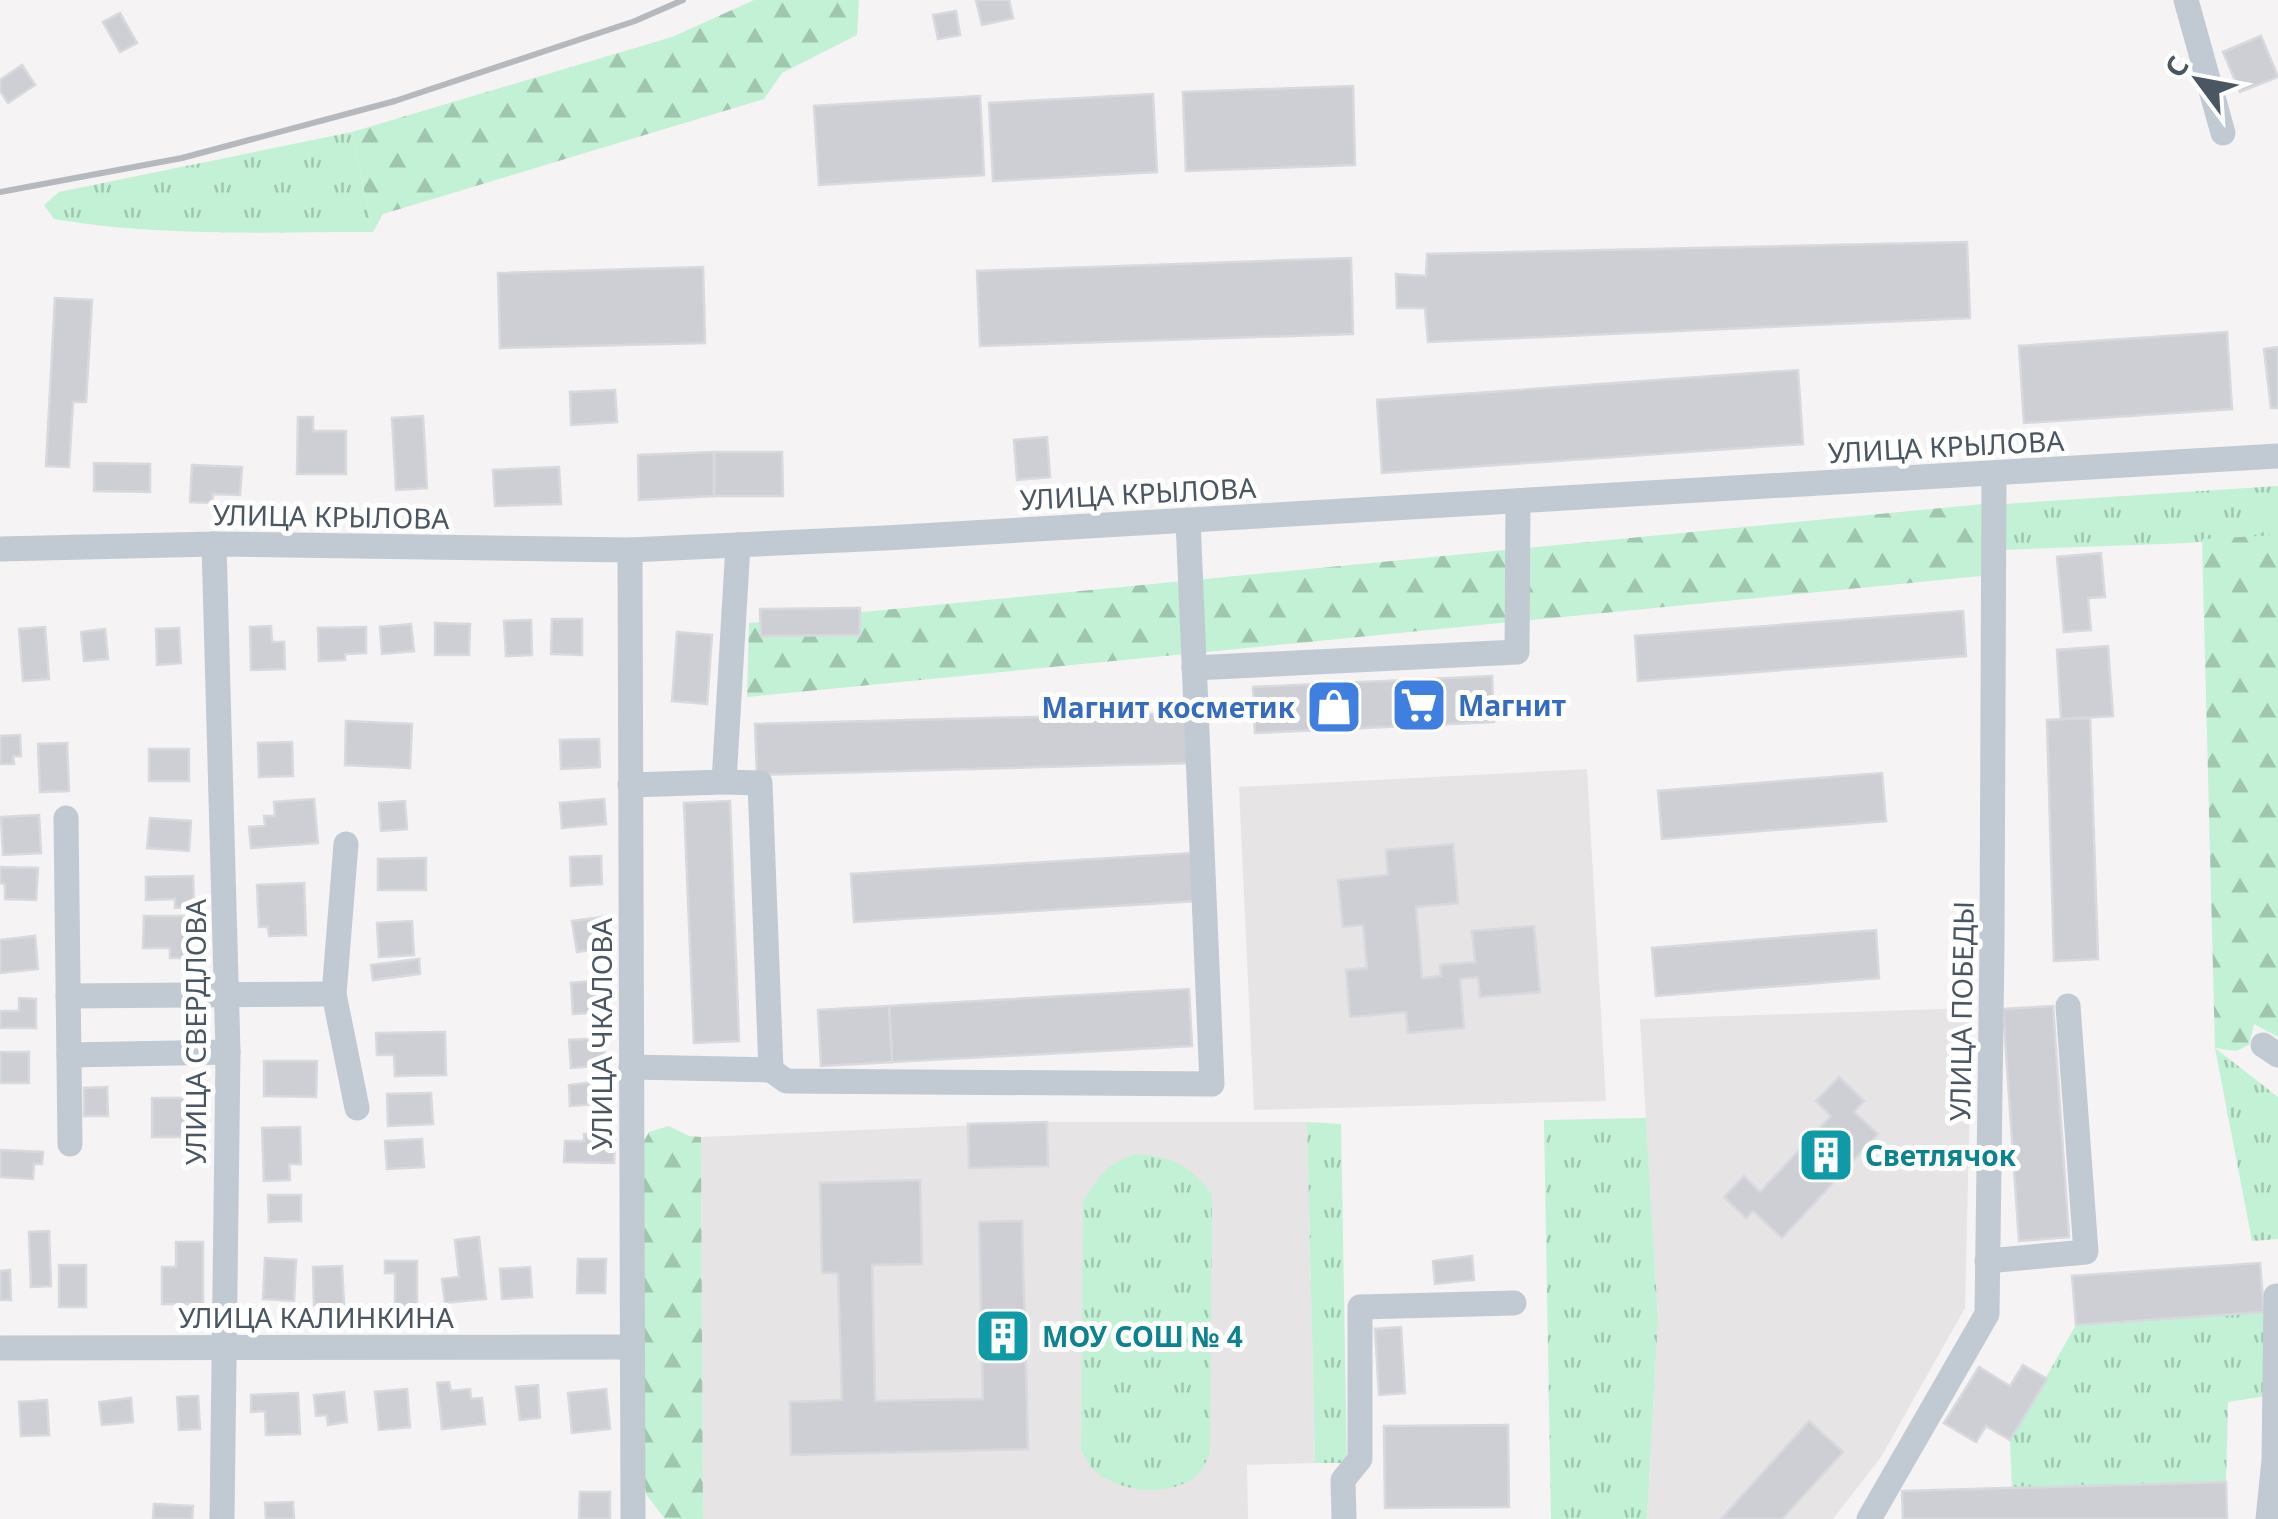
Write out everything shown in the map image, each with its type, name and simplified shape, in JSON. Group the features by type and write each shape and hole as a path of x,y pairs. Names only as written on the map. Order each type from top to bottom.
{"street":[{"path":"2186,0 2223,133"},
{"name":"УЛИЦА КРЫЛОВА","path":"0,549 214,544 630,550 2278,456"},
{"name":"УЛИЦА ПОБЕДЫ","path":"1869,1519 1986,1314 1994,473"},
{"path":"1194,668 1517,652 1518,501"},
{"path":"631,1067 771,1070 786,1081 1212,1084 1188,520"},
{"name":"УЛИЦА СВЕРДЛОВА","path":"214,544 228,1052 222,1519"},
{"path":"724,782 738,545"},
{"name":"УЛИЦА ЧКАЛОВА","path":"630,550 633,1519"},
{"path":"630,784 760,784 771,1070"},
{"path":"66,818 70,1144"},
{"path":"346,844 334,994 358,1108"},
{"path":"68,996 334,994"},
{"path":"1987,1261 2086,1252 2068,1006"},
{"path":"69,1055 228,1052"},
{"path":"2268,1519 2276,1460 2276,1296"},
{"path":"1344,1519 1343,1480 1360,1459 1360,1307 1514,1303"},
{"name":"УЛИЦА КАЛИНКИНА","path":"0,1348 632,1347"}],"shaded area":[{"path":"1587,769 1606,1101 1254,1110 1239,787"},
{"path":"1972,1008 1965,1308 1881,1457 1833,1519 1647,1519 1658,1319 1640,1019"},
{"path":"1047,1122 1307,1122 1315,1463 1247,1465 1248,1519 703,1519 701,1137"}],"green space":[{"path":"754,0 859,0 857,35 782,73 764,99 383,214 373,232 352,132 672,37"},
{"path":"352,132 373,232 133,229 54,219 44,205 59,192"},
{"path":"2278,486 2278,535 2188,543 2002,550 2003,504"},
{"path":"1983,504 1981,576 747,697 749,623"},
{"path":"2278,535 2278,1037 2254,1024 2249,1045 2236,1051 2215,1048 2202,539"},
{"path":"2215,1048 2278,1097 2278,1239 2252,1241"},
{"path":"1646,1118 1658,1319 1647,1519 1551,1519 1544,1120"},
{"path":"1307,1122 1341,1124 1347,1463 1315,1463"},
{"path":"669,1126 701,1137 703,1519 665,1519 647,1496 644,1483 644,1141 649,1132"},
{"path":"1135,1154 1179,1164 1212,1195 1210,1452 1199,1473 1161,1490 1131,1488 1105,1478 1092,1468 1081,1450 1083,1201 1104,1172"},
{"path":"2264,1312 2266,1396 2228,1402 2226,1482 2012,1488 2010,1440 2076,1325"}],"building":[{"path":"976,0 1009,0 1013,18 982,25"},
{"path":"956,11 960,35 938,39 933,15"},
{"path":"120,13 137,43 120,52 103,22"},
{"path":"2261,36 2278,77 2240,92 2223,52"},
{"path":"22,65 35,85 8,103 0,91 0,80"},
{"path":"1353,86 1355,165 1186,171 1183,92"},
{"path":"1153,94 1157,172 993,181 989,103"},
{"path":"980,96 984,175 819,185 814,106"},
{"path":"1967,242 1970,318 1428,342 1425,308 1397,308 1396,274 1426,276 1427,254"},
{"path":"1351,258 1353,334 980,346 977,271"},
{"path":"703,267 705,343 500,348 498,273"},
{"path":"55,298 92,300 86,402 73,402 69,467 46,466"},
{"path":"2227,332 2232,409 2024,423 2019,346"},
{"path":"2278,347 2278,408 2271,408 2264,349"},
{"path":"1798,370 1803,444 1382,473 1377,400"},
{"path":"615,390 617,422 571,425 570,392"},
{"path":"423,416 427,488 396,490 392,418"},
{"path":"298,417 313,417 313,431 346,431 346,474 297,474"},
{"path":"1047,437 1050,477 1017,480 1014,440"},
{"path":"714,452 782,452 783,496 714,496"},
{"path":"714,452 714,496 639,500 638,455"},
{"path":"94,463 150,464 150,492 94,491"},
{"path":"192,465 242,467 240,495 213,494 212,503 190,502"},
{"path":"559,467 561,504 495,506 493,470"},
{"path":"2101,553 2105,597 2088,598 2091,630 2064,632 2057,557"},
{"path":"860,608 860,635 761,636 760,609"},
{"path":"1963,611 1966,656 1638,681 1635,636"},
{"path":"552,619 582,619 582,655 551,654"},
{"path":"531,620 532,655 506,656 504,621"},
{"path":"435,623 470,624 469,655 435,655"},
{"path":"411,624 414,651 382,654 380,627"},
{"path":"271,626 272,642 284,642 285,669 251,670 250,627"},
{"path":"45,627 49,679 23,681 19,629"},
{"path":"366,627 366,653 345,654 345,660 319,661 318,628"},
{"path":"179,628 181,663 157,665 156,629"},
{"path":"105,629 108,659 84,661 81,632"},
{"path":"677,632 712,635 707,704 672,701"},
{"path":"2108,646 2113,716 2061,719 2057,650"},
{"path":"1492,676 1494,722 1255,733 1253,687"},
{"path":"1190,713 1192,763 757,775 755,724"},
{"path":"2090,718 2098,959 2054,961 2047,720"},
{"path":"346,721 412,724 410,768 345,765"},
{"path":"20,735 21,756 13,756 14,764 0,764 0,736"},
{"path":"599,739 600,767 561,769 560,740"},
{"path":"292,742 293,776 259,777 258,743"},
{"path":"67,743 69,791 40,792 38,744"},
{"path":"149,749 189,749 189,781 149,781"},
{"path":"1882,773 1886,821 1662,839 1658,791"},
{"path":"314,799 318,843 251,848 249,827 265,826 264,816 275,816 274,802"},
{"path":"604,799 606,824 562,828 560,803"},
{"path":"405,801 407,829 381,831 379,803"},
{"path":"730,801 739,1041 694,1043 684,803"},
{"path":"39,815 41,853 3,855 1,817"},
{"path":"150,818 191,821 189,851 147,848"},
{"path":"1453,844 1458,903 1416,907 1422,978 1441,976 1440,965 1475,962 1472,931 1534,926 1540,992 1480,997 1478,977 1460,979 1464,1028 1408,1033 1406,1012 1350,1017 1346,970 1367,968 1363,925 1343,927 1338,880 1388,875 1386,850"},
{"path":"1193,853 1196,901 854,922 851,874"},
{"path":"601,856 602,884 571,886 570,857"},
{"path":"426,858 426,890 378,890 378,859"},
{"path":"0,867 38,868 36,900 5,899"},
{"path":"193,876 194,907 175,908 175,899 146,900 146,877"},
{"path":"304,883 306,935 269,936 268,927 259,927 257,885"},
{"path":"144,916 191,916 191,958 170,958 170,948 143,948"},
{"path":"603,917 608,947 577,952 572,921"},
{"path":"412,921 414,955 379,957 377,923"},
{"path":"1876,930 1879,978 1656,996 1652,948"},
{"path":"35,936 38,969 0,973 0,940"},
{"path":"419,959 420,974 373,980 371,965"},
{"path":"604,980 606,1012 573,1014 571,983"},
{"path":"1189,989 1192,1046 892,1062 889,1006"},
{"path":"19,998 36,999 36,1028 0,1028 0,1011 19,1011"},
{"path":"889,1006 892,1062 821,1066 818,1010"},
{"path":"2053,1006 2069,1237 2019,1241 2003,1009"},
{"path":"445,1032 446,1075 395,1076 394,1055 377,1055 376,1033"},
{"path":"604,1038 605,1065 571,1068 569,1040"},
{"path":"0,1052 29,1052 29,1083 0,1083"},
{"path":"264,1061 317,1061 316,1097 264,1096"},
{"name":"Светлячок","path":"1839,1077 1864,1101 1854,1112 1878,1134 1782,1238 1753,1211 1746,1218 1724,1197 1744,1176 1760,1192 1831,1116 1816,1101"},
{"path":"605,1081 607,1103 570,1106 569,1085"},
{"path":"107,1087 108,1116 84,1116 84,1088"},
{"path":"431,1093 433,1124 388,1126 387,1094"},
{"path":"152,1098 199,1098 199,1137 152,1137"},
{"path":"1047,1122 1048,1166 969,1168 968,1124"},
{"path":"300,1127 301,1164 289,1164 290,1180 264,1181 262,1128"},
{"path":"584,1134 615,1135 614,1163 564,1162 565,1141 584,1141"},
{"path":"422,1139 424,1167 387,1169 385,1141"},
{"path":"0,1150 43,1152 42,1164 34,1164 33,1179 0,1177"},
{"name":"МОУ СОШ № 4","path":"920,1180 922,1264 872,1265 875,1401 983,1399 979,1222 1022,1221 1028,1449 791,1455 790,1402 842,1400 838,1273 822,1273 820,1183"},
{"path":"268,1195 301,1195 301,1221 269,1222"},
{"path":"49,1231 51,1286 31,1287 29,1232"},
{"path":"479,1237 486,1299 445,1303 442,1279 459,1277 455,1240"},
{"path":"176,1242 203,1242 203,1304 162,1304 162,1267 176,1267"},
{"path":"1472,1256 1474,1280 1435,1284 1433,1261"},
{"path":"265,1258 296,1260 294,1301 263,1299"},
{"path":"578,1259 606,1259 605,1293 577,1293"},
{"path":"385,1261 417,1261 417,1306 395,1306 395,1273 385,1273"},
{"path":"2260,1263 2264,1312 2076,1325 2072,1276"},
{"path":"59,1265 86,1265 86,1307 59,1307"},
{"path":"342,1266 344,1304 314,1305 313,1267"},
{"path":"530,1267 532,1297 502,1299 500,1269"},
{"path":"10,1270 11,1300 0,1300 0,1271"},
{"path":"1401,1327 1405,1393 1379,1395 1375,1329"},
{"path":"2023,1365 2047,1379 2010,1440 1986,1426 1976,1442 1944,1423 1979,1367 2010,1386"},
{"path":"449,1382 451,1391 470,1389 471,1399 482,1398 485,1424 442,1429 437,1383"},
{"path":"538,1385 540,1418 520,1420 516,1387"},
{"path":"407,1389 410,1427 379,1430 375,1392"},
{"path":"606,1389 610,1429 572,1433 568,1393"},
{"path":"344,1392 347,1422 328,1425 327,1415 316,1416 314,1395"},
{"path":"298,1393 300,1434 266,1435 265,1411 251,1412 251,1395"},
{"path":"198,1396 200,1429 179,1430 177,1397"},
{"path":"131,1398 133,1422 102,1425 99,1402"},
{"path":"47,1400 49,1435 21,1436 19,1402"},
{"path":"1809,1421 1843,1452 1782,1519 1721,1519"},
{"path":"1508,1425 1509,1507 1385,1508 1384,1426"},
{"path":"2226,1482 2227,1519 1903,1519 1902,1491"},
{"path":"580,1492 610,1492 610,1519 579,1519"},
{"path":"293,1502 294,1519 266,1519 265,1503"},
{"path":"154,1504 193,1506 192,1519 153,1519"}],"railway":[{"path":"0,192 182,158 395,101 635,21 683,0"}],"place":[{"name":"Магнит","path":"1419,705"},
{"name":"Магнит косметик","path":"1334,707"},
{"name":"Светлячок","path":"1826,1155"},
{"name":"МОУ СОШ № 4","path":"1003,1336"}]}
